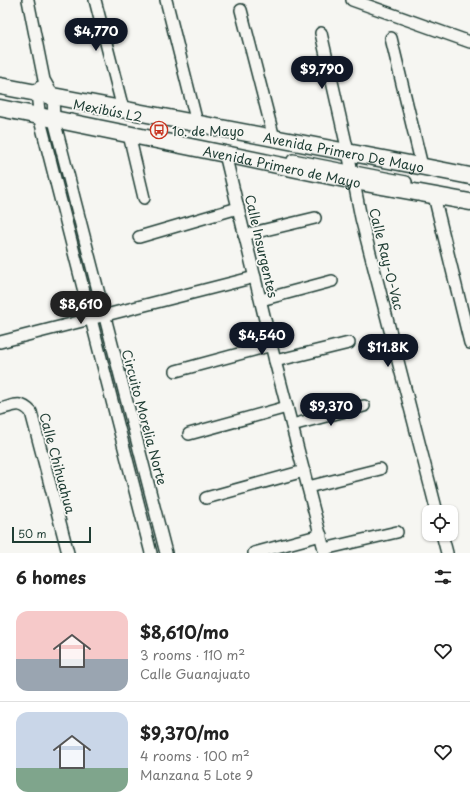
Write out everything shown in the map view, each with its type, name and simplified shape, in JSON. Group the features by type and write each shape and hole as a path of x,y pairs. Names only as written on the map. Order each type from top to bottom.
{"highway":[{"path":"0,86 39,90 53,99"},
{"name":"Avenida Primero De Mayo","path":"53,99 123,109 274,138 349,156 422,166 470,176"},
{"name":"Avenida Primero de Mayo","path":"0,108 46,115 129,135 353,177 434,196 470,202"}],"street":[{"name":"Circuito Morelia Norte","path":"28,0 39,90 104,315 166,553"},
{"path":"95,0 123,109"},
{"path":"166,0 197,123"},
{"path":"352,0 470,42"},
{"path":"240,10 274,138"},
{"name":"Calle Ray-O-Vac","path":"321,33 349,156 361,218 435,505"},
{"path":"391,38 422,166"},
{"path":"0,91 39,90"},
{"name":"Circuito Morelia Norte","path":"53,99 46,115 91,318 151,553"},
{"name":"Mexibús L2","path":"53,99 349,156 470,183"},
{"name":"Mexibús L2","path":"0,103 46,115 353,177 470,195"},
{"path":"129,135 144,198"},
{"name":"Calle Insurgentes","path":"225,154 275,361 324,551"},
{"path":"434,196 470,343"},
{"path":"139,237 238,208"},
{"path":"244,235 315,218"},
{"path":"0,342 255,277"},
{"path":"261,300 332,282"},
{"path":"275,361 349,343"},
{"path":"176,371 272,345"},
{"name":"Calle Chihuahua","path":"0,409 20,404 25,406 30,412 68,553"},
{"path":"292,425 364,406"},
{"path":"189,434 287,407"},
{"path":"308,487 380,469"},
{"path":"206,498 304,471"},
{"path":"324,551 397,532"},
{"path":"254,553 321,535"},
{"path":"444,541 447,553"}],"place":[{"name":"1o. de Mayo","path":"159,130"}]}
